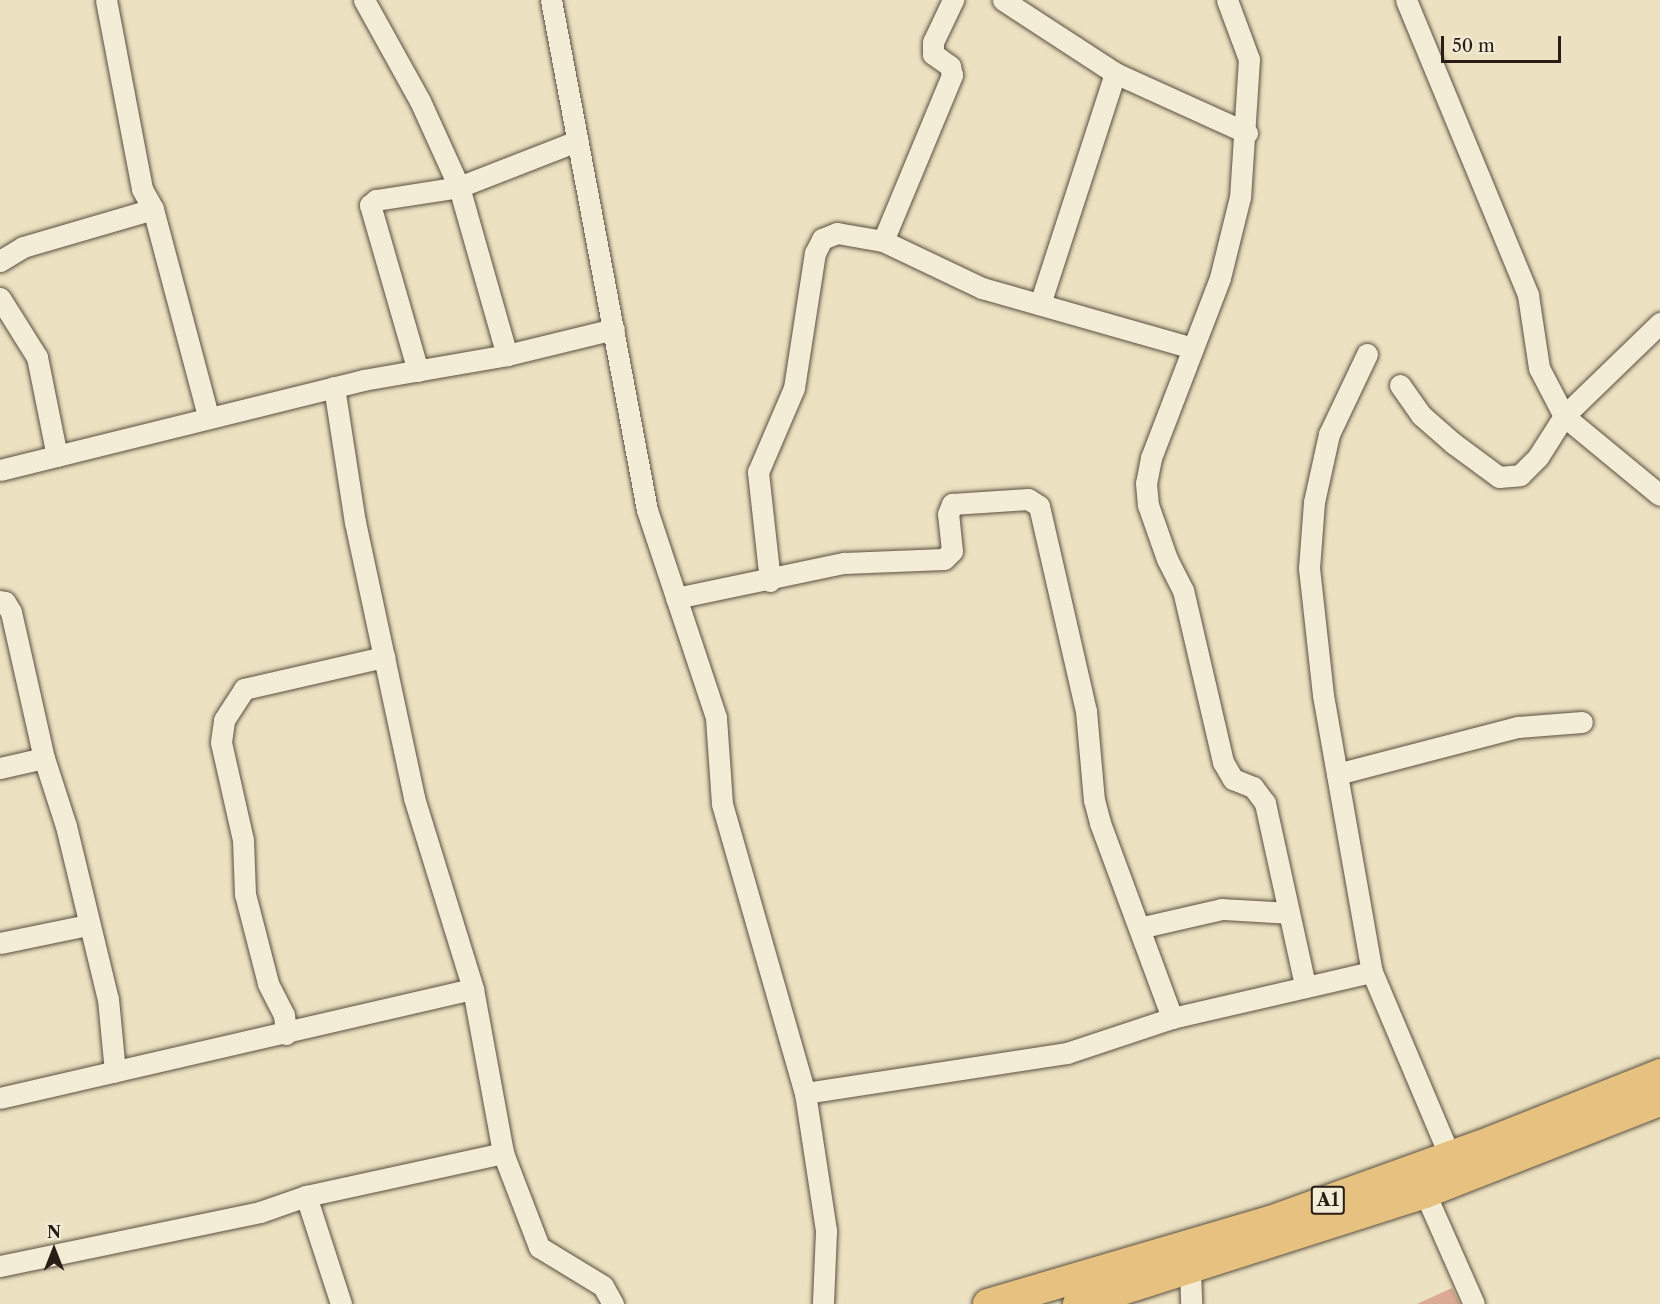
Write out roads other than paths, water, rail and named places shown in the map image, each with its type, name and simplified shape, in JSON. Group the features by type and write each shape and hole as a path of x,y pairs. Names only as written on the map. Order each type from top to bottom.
{"highway":[{"name":"A1","path":"988,1304 1270,1221 1450,1156 1660,1074"},
{"name":"A1","path":"1078,1304 1425,1193 1660,1101"}],"street":[{"path":"106,0 138,174 153,209 208,416"},
{"path":"364,0 420,101 459,187 507,355"},
{"path":"551,0 647,510 718,724 722,804 805,1093 826,1231 823,1304"},
{"path":"883,241 952,75 950,66 933,54 933,42 953,0"},
{"path":"1002,0 1115,74 1247,133"},
{"path":"1227,0 1249,59 1247,133 1240,197 1220,278 1151,458 1146,483 1149,505 1183,590 1223,762 1233,779 1253,787 1265,803 1305,985"},
{"path":"1406,0 1528,296 1539,368 1564,416 1660,495"},
{"path":"1040,304 1115,74"},
{"path":"418,371 370,205 376,200 459,187 577,141"},
{"path":"0,261 23,247 153,209"},
{"path":"770,581 758,472 794,388 815,254 822,239 837,233 883,241 982,288 1193,348"},
{"path":"0,298 37,357 57,456"},
{"path":"1400,385 1421,415 1453,444 1499,477 1520,475 1538,458 1564,416 1660,323"},
{"path":"0,470 208,416 334,387 507,355 614,328"},
{"path":"1367,354 1329,434 1309,537 1309,568 1323,695 1372,972 1450,1156"},
{"path":"334,387 355,522 414,798 473,989 503,1153 539,1247 603,1286 613,1304"},
{"path":"676,598 770,581 844,563 944,559 952,551 948,514 952,504 963,501 1028,499 1039,506 1086,711 1094,800 1172,1018"},
{"path":"0,601 5,602 11,612 44,758 66,826 108,999 115,1072"},
{"path":"286,1034 284,1015 268,983 244,894 243,840 221,742 224,720 244,689 384,657"},
{"path":"1337,774 1476,741 1518,727 1582,722"},
{"path":"0,768 44,758"},
{"path":"1138,928 1222,909 1289,913"},
{"path":"0,943 88,924"},
{"path":"805,1093 1067,1053 1172,1018 1305,985 1372,972"},
{"path":"0,1098 286,1034 473,989"},
{"path":"0,1266 260,1212 306,1196 503,1153"},
{"path":"1425,1193 1474,1304"},
{"path":"306,1196 341,1304"},
{"path":"1190,1269 1191,1304"}]}
